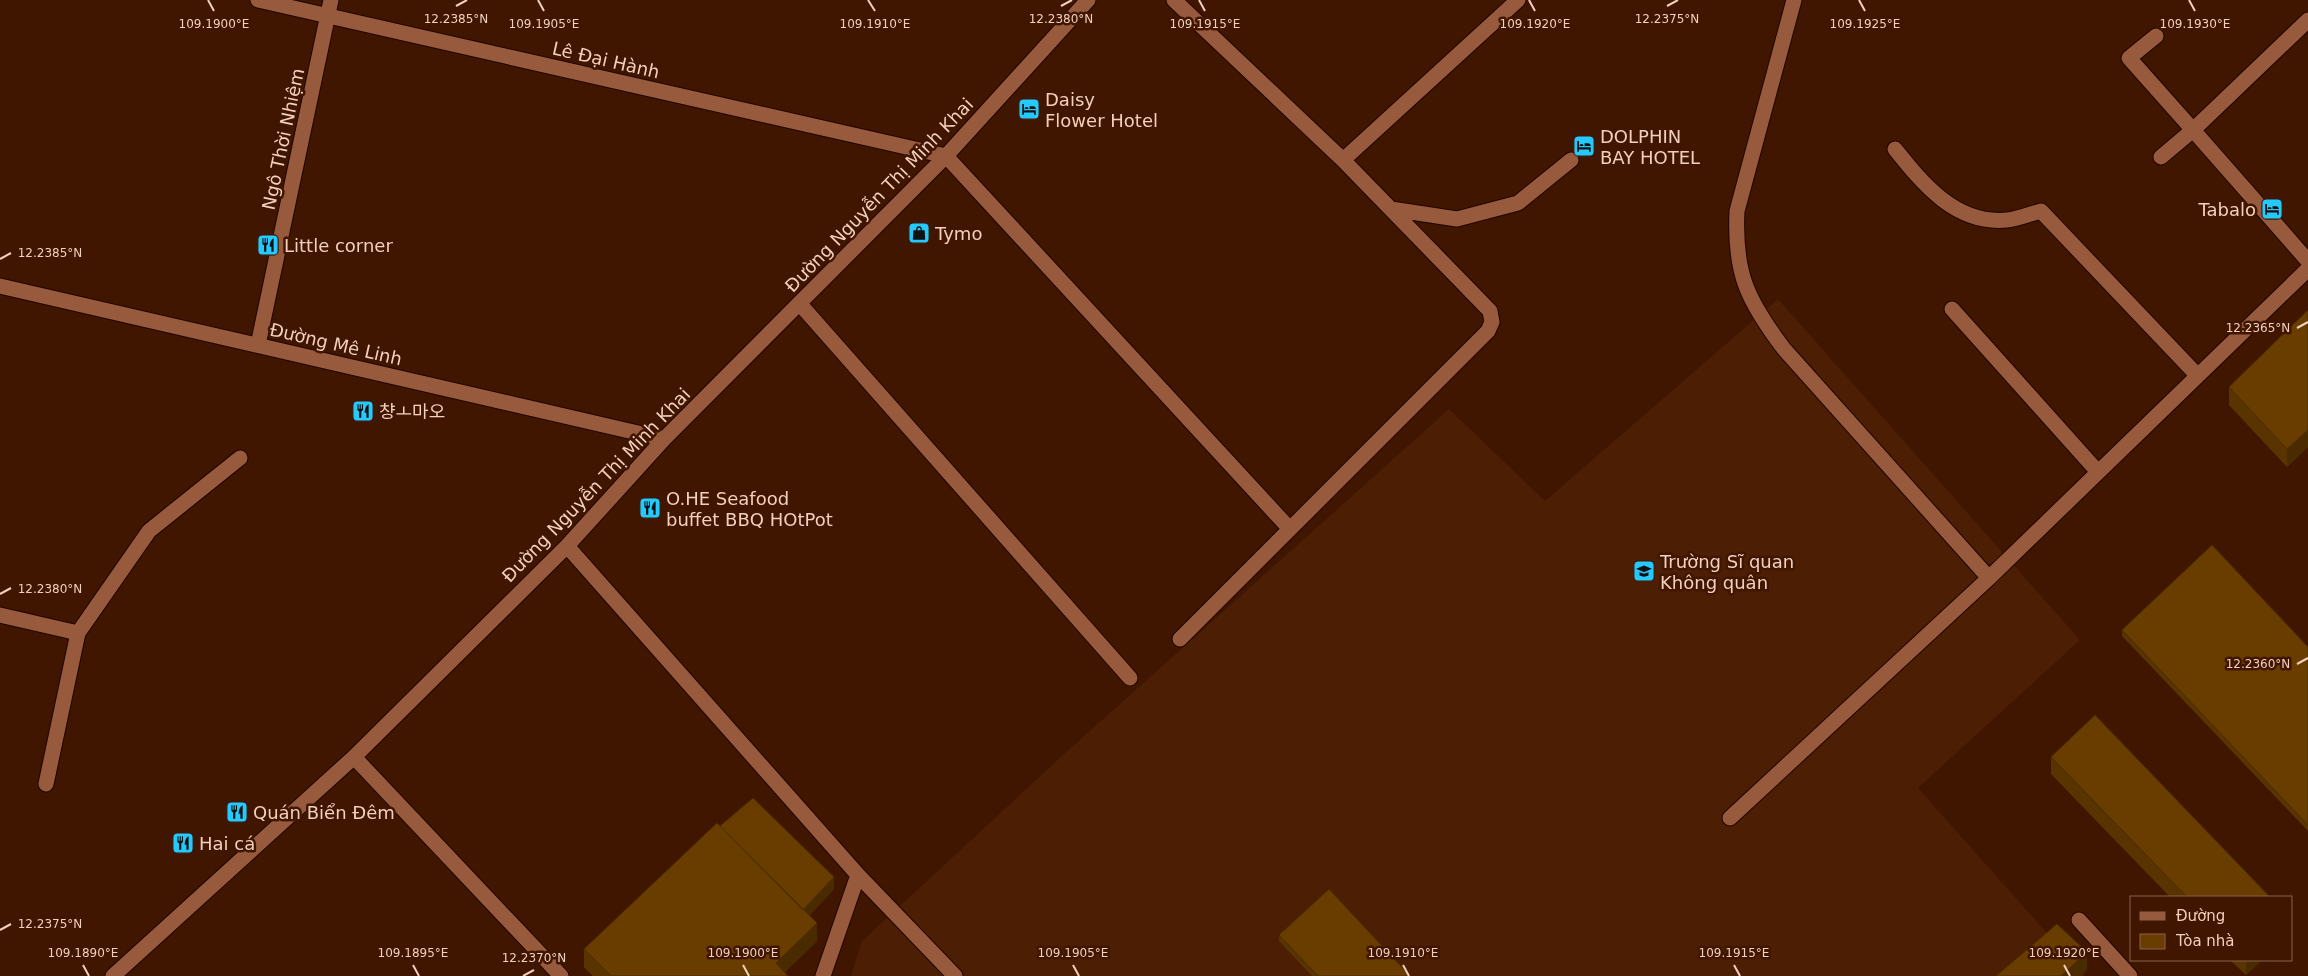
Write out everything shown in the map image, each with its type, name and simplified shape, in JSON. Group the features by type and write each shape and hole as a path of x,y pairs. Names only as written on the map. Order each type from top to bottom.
{"street":[{"name":"Lê Đại Hành","path":"258,0 946,156"},
{"name":"Ngô Thời Nhiệm","path":"258,346 331,0"},
{"name":"Đường Nguyễn Thị Minh Khai","path":"113,976 354,757 567,546 664,439 946,156 1088,0"},
{"path":"1174,0 1343,160 1490,312 1492,322 1488,332 1289,528 1180,639"},
{"path":"1343,160 1518,0"},
{"path":"1794,0 1737,211 1736,244 1742,278 1760,318 1784,349 1988,578"},
{"path":"2161,157 2193,130 2308,20"},
{"path":"2156,36 2129,58 2308,261"},
{"path":"1895,149 1921,182 1943,202 1979,218 2007,220 2041,211 2198,375"},
{"path":"946,156 1289,528"},
{"path":"1391,209 1457,219 1518,203 1571,160"},
{"path":"1730,818 1988,578 2308,269"},
{"name":"Đường Mê Linh","path":"0,286 664,439"},
{"path":"799,303 1130,678"},
{"path":"1952,308 2098,472"},
{"path":"46,784 78,633 149,531 240,458"},
{"path":"149,531 152,513"},
{"path":"567,546 858,875 954,976"},
{"path":"0,616 78,633"},
{"path":"354,757 562,976"},
{"path":"822,976 858,875"},
{"path":"2080,920 2130,976"}],"shaded area":[{"name":"Trường Sĩ quan Không quân","path":"1778,299 2080,640 1918,788 2085,976 851,976 862,941 1063,755 1449,409 1545,501"}],"building":[{"path":"2308,310 2308,430 2287,449 2229,387"},
{"path":"2212,545 2308,647 2308,825 2122,630"},
{"path":"2095,715 2269,896 2186,896 2051,757"},
{"path":"753,798 834,877 803,910 720,826"},
{"path":"717,823 817,923 776,963 788,976 611,976 584,949"},
{"path":"1329,889 1410,976 1318,976 1279,935"},
{"path":"2057,924 2087,952 2061,976 1996,976"}],"place":[{"name":"Daisy Flower Hotel","path":"1029,109"},
{"name":"DOLPHIN BAY HOTEL","path":"1584,146"},
{"name":"Tabalo","path":"2272,209"},
{"name":"Tymo","path":"919,233"},
{"name":"Little corner","path":"268,245"},
{"name":"챵ㅗ마오","path":"363,411"},
{"name":"O.HE Seafood buffet BBQ HOtPot","path":"650,508"},
{"name":"Trường Sĩ quan Không quân","path":"1644,571"},
{"name":"Quán Biển Đêm","path":"237,812"},
{"name":"Hai cá","path":"183,843"}]}
